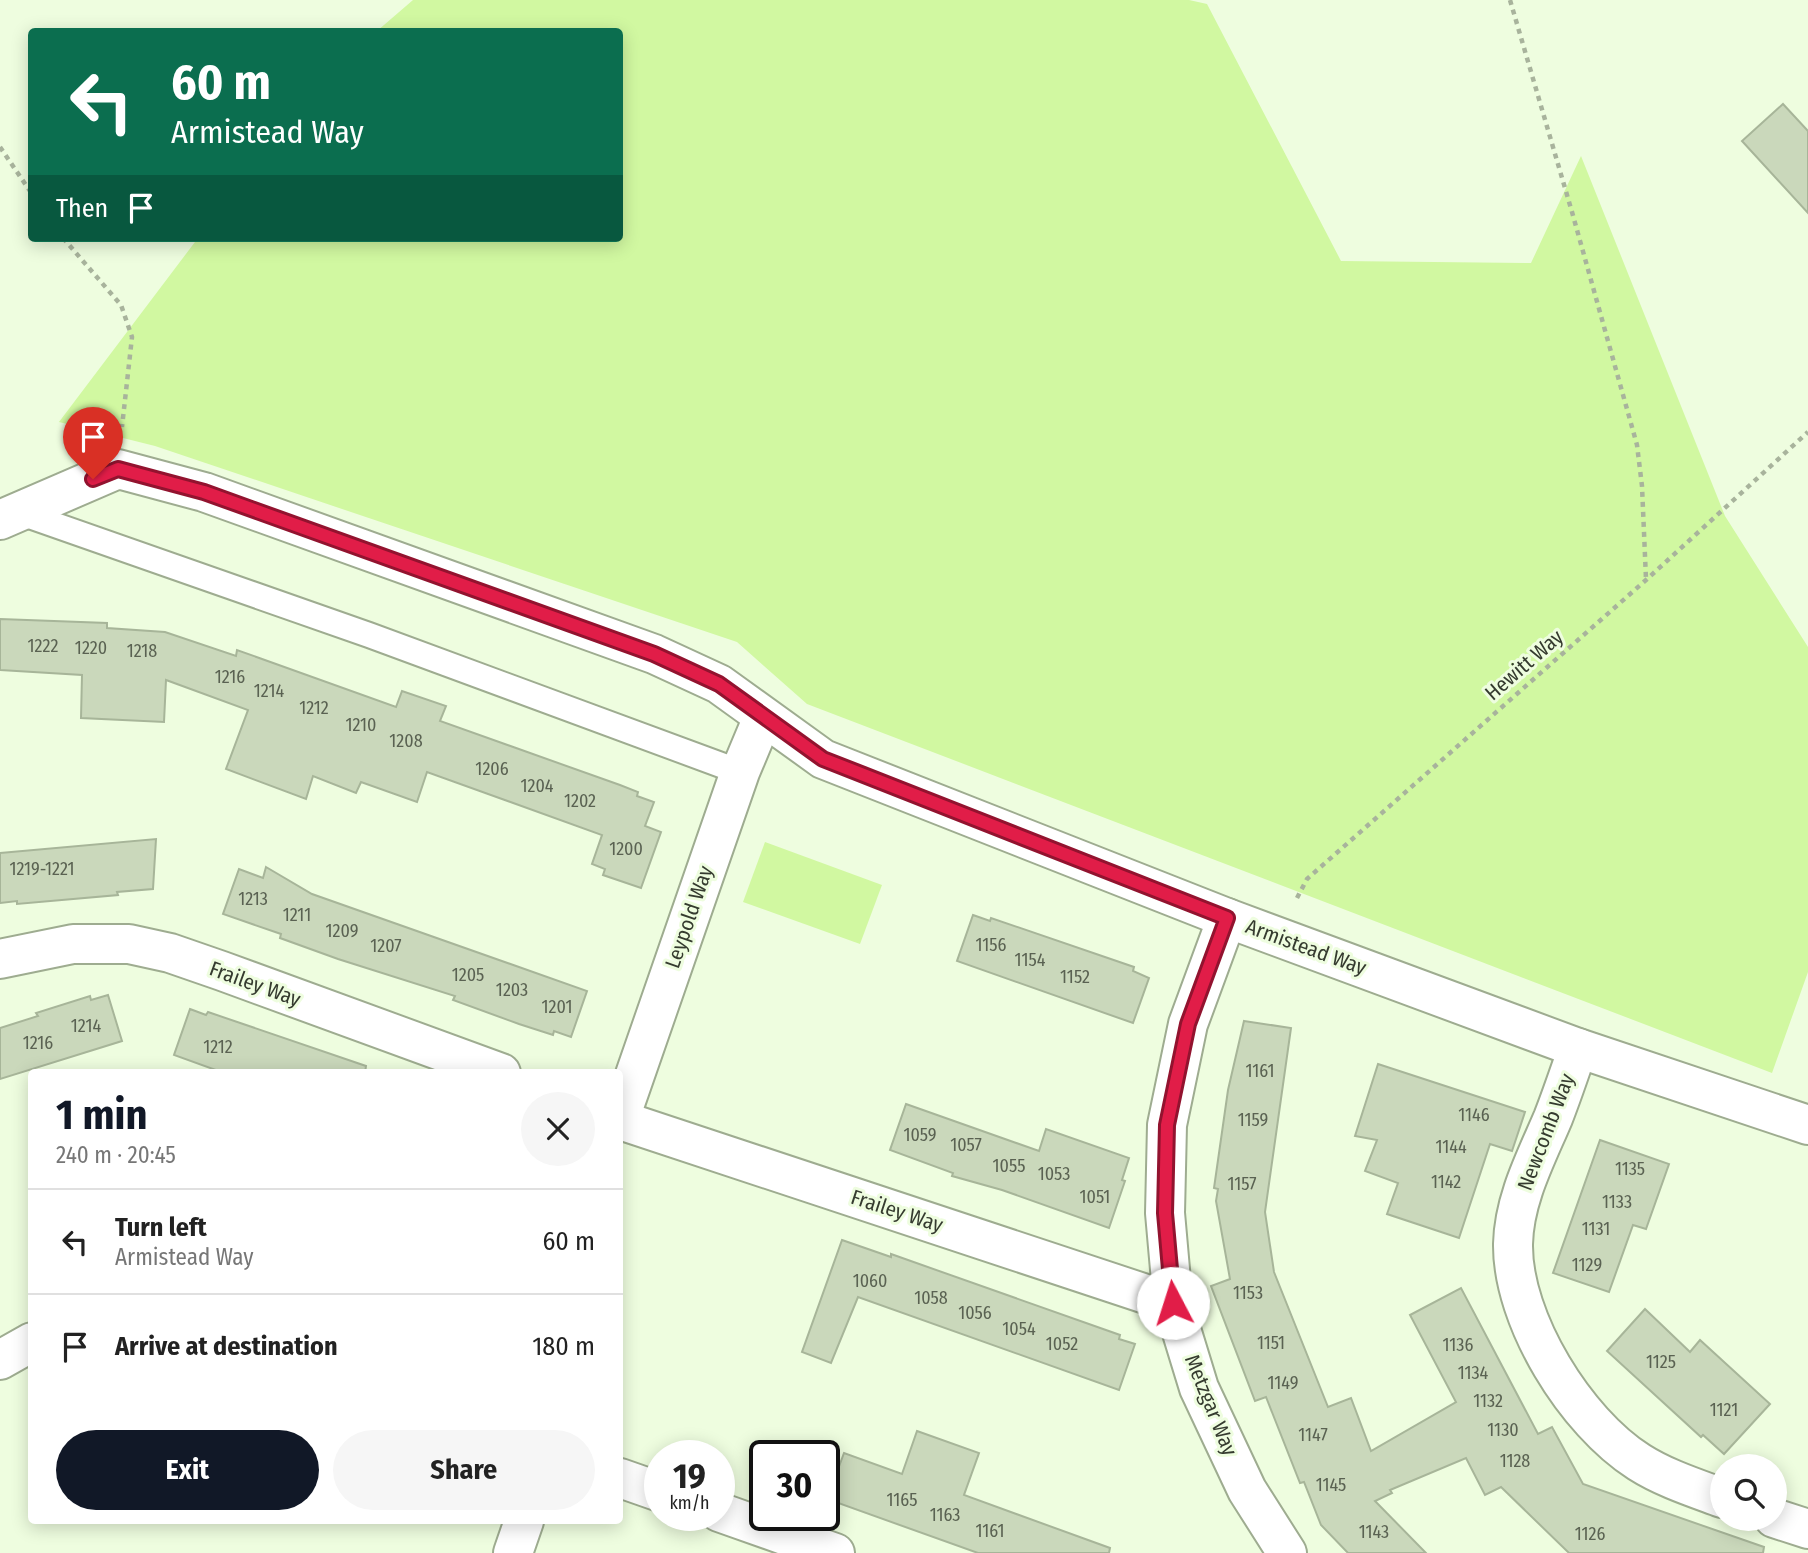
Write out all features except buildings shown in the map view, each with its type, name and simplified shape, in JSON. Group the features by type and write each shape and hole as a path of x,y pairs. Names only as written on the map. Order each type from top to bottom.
{"street":[{"path":"9,516 118,469"},
{"name":"Armistead Way","path":"118,469 204,492 654,654 719,684 823,759 1227,918 1578,1048 1808,1125"},
{"name":"Leypold Way","path":"623,1110 740,772 763,717"},
{"name":"Metzgar Way","path":"1227,918 1188,1024 1167,1125 1165,1213 1173,1303 1199,1388 1247,1490 1287,1553"},
{"name":"Frailey Way","path":"0,959 73,944 129,944 222,971 490,1069"},
{"name":"Newcomb Way","path":"1578,1048 1523,1188 1513,1243 1517,1285 1530,1325 1571,1395 1599,1431 1640,1462 1710,1494"},
{"name":"Frailey Way","path":"623,1120 1173,1303"},
{"path":"0,1360 28,1344"},
{"path":"623,1479 644,1486"},
{"path":"735,1519 835,1553"},
{"path":"1787,1522 1808,1529"},
{"path":"513,1553 523,1524"}],"lane":[{"path":"9,516 369,635 740,772"}],"path":[{"path":"1510,0 1573,212 1637,445 1646,580"},
{"path":"0,147 28,188"},
{"path":"66,242 121,305 132,337 118,469"},
{"name":"Hewitt Way","path":"1277,935 1307,879 1646,580 1808,432"}],"green space":[{"path":"413,0 1189,0 1207,4 1341,261 1531,263 1581,156 1725,516 1808,647 1808,972 1772,1073 807,704 737,642 155,446 59,422 195,242 623,242 623,28 380,28"},
{"path":"765,842 882,885 860,944 743,902"}],"route":[{"path":"93,479 118,469 204,492 654,654 719,684 823,759 1227,918 1188,1024 1167,1125 1165,1213 1173,1303"}]}
